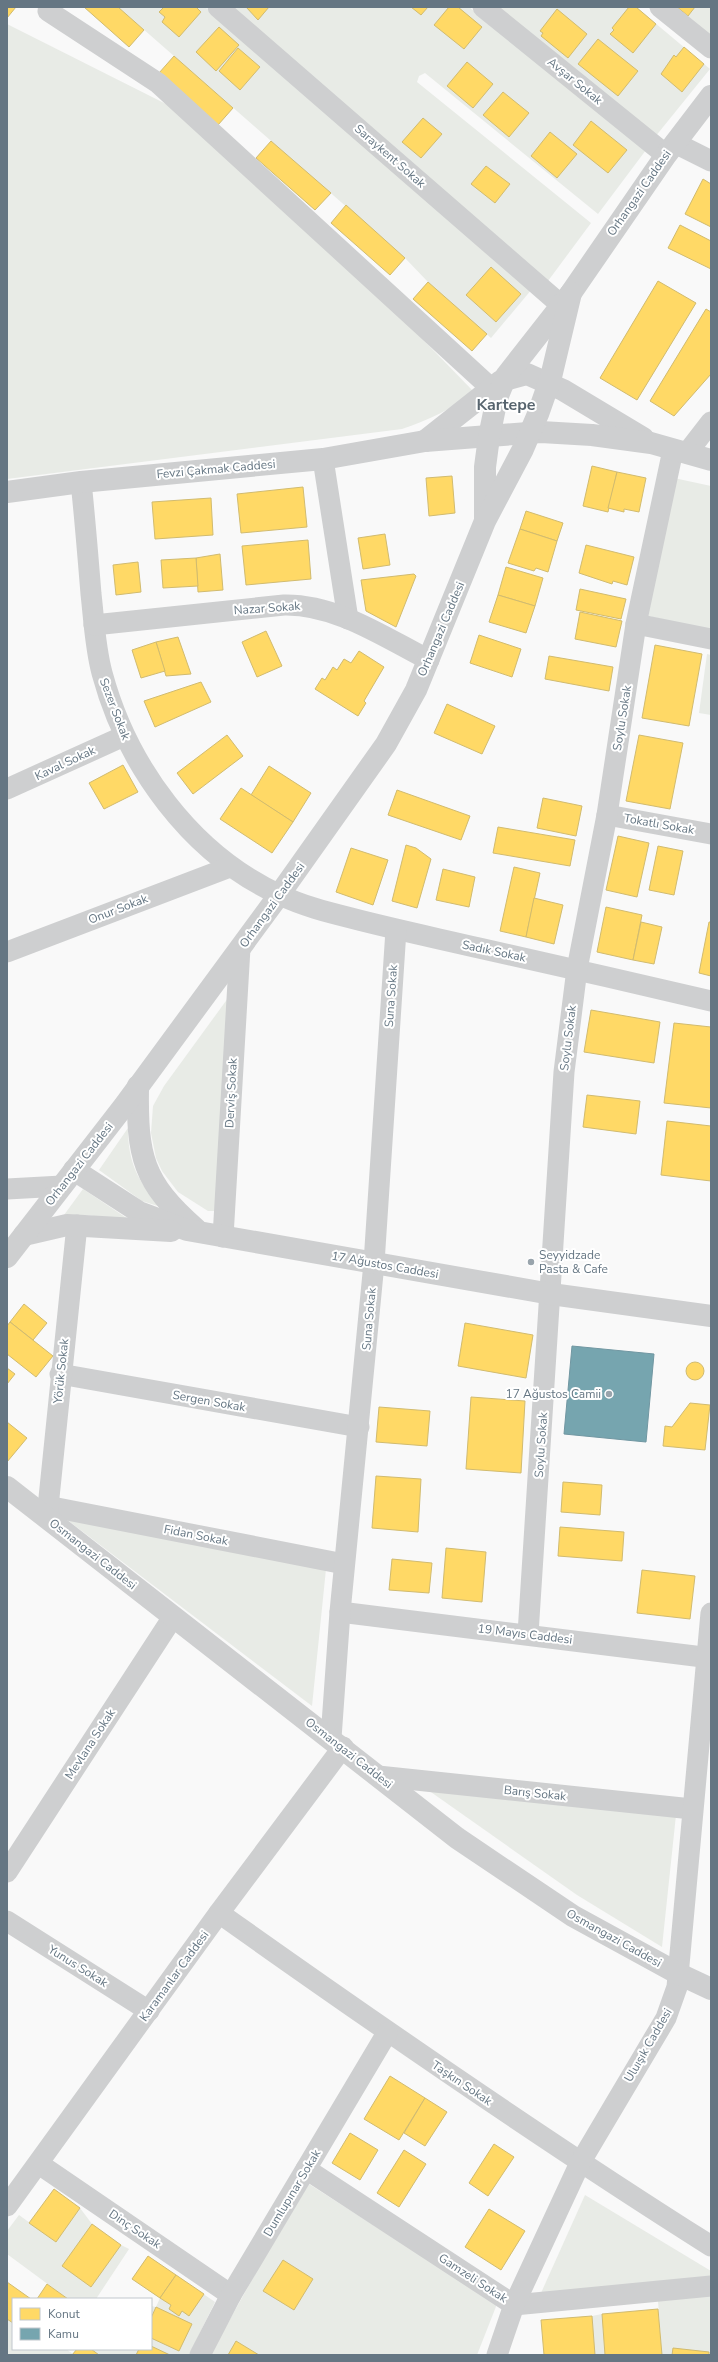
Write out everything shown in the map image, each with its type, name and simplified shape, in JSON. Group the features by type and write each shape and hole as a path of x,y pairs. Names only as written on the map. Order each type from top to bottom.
{"street":[{"name":"Saraykent Sokak","path":"218,7 566,299"},
{"name":"Avşar Sokak","path":"483,7 671,149 711,161"},
{"path":"660,7 711,48"},
{"path":"48,11 158,83 498,385"},
{"name":"Orhangazi Caddesi","path":"486,521 484,467 497,398 498,385 566,299 671,149 711,96"},
{"name":"Orhangazi Caddesi","path":"7,1257 138,1086 280,895 386,744 416,690 486,521 530,433 549,383 566,299"},
{"path":"425,441 498,385 526,374 549,383 651,443 711,460"},
{"path":"680,451 711,422"},
{"name":"Fevzi Çakmak Caddesi","path":"7,492 81,482 324,459 425,441 530,433 570,432 651,443"},
{"name":"Soylu Sokak","path":"528,1634 551,1294 564,1072 577,969 607,815 636,624 680,451"},
{"path":"324,459 348,619"},
{"name":"Sezer Sokak","path":"81,482 94,625 101,670 124,736 142,767 178,815 209,850 230,867 280,895"},
{"name":"Nazar Sokak","path":"94,625 284,604 304,604 348,619 429,660"},
{"path":"636,624 711,639"},
{"name":"Kaval Sokak","path":"7,789 124,736"},
{"name":"Tokatlı Sokak","path":"607,815 711,834"},
{"name":"Onur Sokak","path":"7,952 230,867"},
{"name":"Sadık Sokak","path":"280,895 311,908 396,930 577,969 711,1001"},
{"name":"Suna Sokak","path":"337,1742 340,1612 374,1263 396,930"},
{"name":"Derviş Sokak","path":"223,1237 240,948"},
{"path":"138,1086 137,1126 141,1151 147,1172 157,1189 172,1208 200,1232"},
{"path":"7,1189 68,1178"},
{"name":"17 Ağustos Caddesi","path":"68,1178 139,1212 171,1225 223,1237 551,1294 711,1316"},
{"path":"24,1235 67,1225 200,1232"},
{"name":"Yörük Sokak","path":"47,1512 60,1374 77,1225"},
{"name":"Sergen Sokak","path":"60,1374 359,1427"},
{"name":"Osmangazi Caddesi","path":"8,1489 47,1512 173,1617 337,1742 456,1838 573,1916 679,1974 711,1989"},
{"name":"Fidan Sokak","path":"47,1512 344,1564"},
{"name":"19 Mayıs Caddesi","path":"340,1612 528,1634 709,1658"},
{"name":"Uluışık Caddesi","path":"497,2355 514,2304 580,2163 666,2018 677,1987 692,1810 709,1658 711,1613"},
{"name":"Mevlana Sokak","path":"7,1872 173,1617"},
{"name":"Karamanlar Caddesi","path":"7,2206 39,2164 219,1913 337,1742"},
{"name":"Barış Sokak","path":"378,1776 692,1810"},
{"name":"Taşkın Sokak","path":"219,1913 387,2033 580,2163 711,2246"},
{"name":"Yunus Sokak","path":"7,1921 149,2011"},
{"name":"Dumlupınar Sokak","path":"200,2355 231,2295 387,2033"},
{"name":"Dinç Sokak","path":"39,2164 231,2295"},
{"name":"Gamzeli Sokak","path":"306,2169 514,2304 711,2286"}],"shaded area":[{"path":"118,7 205,7 532,289 491,338 428,282 405,258"},
{"path":"232,7 469,7 646,150 598,214 425,73 419,76 417,82 591,223 548,281"},
{"path":"497,7 636,7 710,69 655,137"},
{"path":"673,7 711,7 711,38"},
{"path":"7,24 172,107 403,319 474,392 440,414 402,429 7,479"},
{"path":"674,478 711,486 711,630 648,616"},
{"path":"707,654 711,655 711,715 699,713"},
{"path":"231,994 216,1203 214,1211 208,1211 178,1192 162,1171 156,1158 151,1133 153,1106 164,1086"},
{"path":"128,1128 128,1140 132,1162 140,1180 161,1207 142,1201 99,1170"},
{"path":"83,1189 134,1223 88,1215 64,1215"},
{"path":"66,1519 326,1569 312,1706"},
{"path":"428,1790 676,1815 662,1947 577,1895"},
{"path":"309,2184 497,2304 477,2355 210,2355 258,2269"},
{"path":"585,2195 711,2271 711,2276 541,2293"},
{"path":"80,2208 92,2224 62,2266 91,2287 121,2245 129,2249 97,2298 67,2298 7,2254 7,2231 19,2215 56,2242"},
{"path":"148,2256 215,2302 189,2355 99,2355 92,2350 152,2350 152,2306 156,2307 160,2298 132,2279"},
{"path":"711,2295 711,2355 662,2355 658,2301"},
{"path":"602,2314 605,2355 595,2355 592,2316"},
{"path":"7,2319 12,2322 12,2350 67,2350 73,2354 7,2355"}],"building: Konut":[{"path":"7,7 16,7 7,18"},
{"path":"84,7 118,7 144,30 129,47"},
{"path":"164,7 196,7 201,12 179,37 162,22 165,17 159,12"},
{"path":"246,7 269,7 258,20"},
{"path":"411,7 428,7 421,15"},
{"path":"449,7 458,7 482,27 464,49 434,25"},
{"path":"629,7 636,7 656,24 633,53 610,34 614,30 612,28"},
{"path":"677,7 695,7 688,16"},
{"path":"557,9 587,34 568,58 541,36 543,33 540,31"},
{"path":"219,27 239,45 216,71 196,52"},
{"path":"598,39 638,71 618,96 578,64"},
{"path":"684,47 704,64 682,92 661,74 674,55 676,57"},
{"path":"238,48 260,67 240,90 219,71"},
{"path":"174,56 233,108 218,125 159,73"},
{"path":"467,62 493,84 473,108 447,86"},
{"path":"503,92 529,113 509,137 483,115"},
{"path":"423,118 442,134 421,158 402,142"},
{"path":"591,121 627,150 608,173 573,145"},
{"path":"550,132 577,154 557,178 531,156"},
{"path":"271,141 331,193 315,210 256,158"},
{"path":"486,166 510,184 495,203 471,184"},
{"path":"703,179 711,184 711,227 685,214"},
{"path":"346,205 405,258 390,275 331,223"},
{"path":"680,225 711,241 711,269 668,248"},
{"path":"491,267 521,294 496,322 466,295"},
{"path":"658,281 696,303 637,400 600,378"},
{"path":"428,282 487,334 472,351 413,299"},
{"path":"706,309 711,312 711,374 674,416 650,401"},
{"path":"592,466 617,472 608,512 583,506"},
{"path":"617,472 646,478 639,512 624,509 624,512 608,508"},
{"path":"452,476 455,513 429,516 426,478"},
{"path":"303,487 307,527 241,533 237,494"},
{"path":"211,498 213,535 155,539 152,502"},
{"path":"526,511 563,523 557,541 520,529"},
{"path":"520,529 557,541 548,572 536,568 534,571 508,563"},
{"path":"385,534 390,565 363,569 358,538"},
{"path":"308,540 311,579 246,585 242,546"},
{"path":"586,545 634,557 627,585 613,581 612,584 579,573"},
{"path":"220,554 223,590 198,592 196,558"},
{"path":"196,558 198,586 163,588 161,560"},
{"path":"138,562 141,592 116,595 113,565"},
{"path":"506,567 543,578 535,606 498,595"},
{"path":"414,574 416,576 396,627 366,611 361,580"},
{"path":"580,589 626,599 621,619 576,610"},
{"path":"498,595 535,606 526,633 489,622"},
{"path":"580,612 622,621 616,647 575,639"},
{"path":"266,631 282,666 257,677 242,642"},
{"path":"479,635 521,649 512,677 470,663"},
{"path":"178,637 191,674 166,676 156,642"},
{"path":"156,642 165,671 141,678 132,650"},
{"path":"655,645 702,654 689,726 642,718"},
{"path":"359,651 384,667 364,701 366,703 358,716 315,689 322,678 325,680 333,667 337,670 344,659 351,663"},
{"path":"549,656 613,667 609,691 545,679"},
{"path":"201,682 211,702 155,727 144,701"},
{"path":"447,704 495,726 482,754 434,733"},
{"path":"227,735 243,756 193,794 177,773"},
{"path":"639,735 683,743 670,809 626,801"},
{"path":"123,765 138,792 104,809 89,783"},
{"path":"269,766 311,793 293,822 251,795"},
{"path":"241,788 293,822 272,853 220,819"},
{"path":"397,790 470,816 461,840 388,815"},
{"path":"543,798 582,806 576,836 537,828"},
{"path":"498,827 575,840 570,866 493,853"},
{"path":"618,836 649,843 637,897 606,890"},
{"path":"406,845 416,848 431,859 417,908 392,901"},
{"path":"658,846 683,851 674,895 649,890"},
{"path":"351,848 388,860 373,905 336,892"},
{"path":"514,867 540,873 526,937 500,931"},
{"path":"443,869 475,877 469,907 436,900"},
{"path":"534,898 563,905 554,944 526,937"},
{"path":"606,907 642,915 633,960 597,952"},
{"path":"641,922 662,927 654,964 633,960"},
{"path":"709,922 711,922 711,976 699,973"},
{"path":"591,1010 660,1022 654,1063 584,1052"},
{"path":"674,1023 711,1027 711,1108 664,1103"},
{"path":"587,1095 640,1101 636,1134 583,1127"},
{"path":"667,1121 711,1126 711,1181 661,1175"},
{"path":"24,1304 47,1323 33,1340 10,1322"},
{"path":"10,1322 53,1356 36,1377 7,1354 7,1326"},
{"path":"465,1323 533,1335 526,1378 458,1366"},
{"path":"695,1362 701,1365 704,1371 701,1377 695,1380 689,1377 686,1371 689,1365"},
{"path":"7,1368 15,1374 7,1384"},
{"path":"471,1397 525,1401 521,1473 466,1469"},
{"path":"690,1403 710,1405 705,1450 663,1446 665,1426 672,1427"},
{"path":"379,1407 430,1411 427,1446 376,1442"},
{"path":"7,1422 27,1438 7,1462"},
{"path":"376,1476 421,1479 418,1532 372,1528"},
{"path":"563,1482 602,1485 600,1515 561,1512"},
{"path":"560,1527 624,1532 622,1561 558,1556"},
{"path":"446,1548 486,1552 482,1602 442,1598"},
{"path":"392,1559 432,1563 429,1593 389,1590"},
{"path":"642,1570 695,1576 690,1619 637,1613"},
{"path":"390,2076 425,2098 399,2140 364,2119"},
{"path":"425,2098 447,2112 425,2146 404,2133"},
{"path":"350,2133 378,2150 360,2180 332,2163"},
{"path":"494,2144 514,2157 488,2196 469,2183"},
{"path":"404,2150 426,2164 399,2207 377,2193"},
{"path":"54,2189 80,2208 56,2242 29,2223"},
{"path":"489,2209 525,2231 501,2270 465,2247"},
{"path":"92,2224 121,2245 91,2287 62,2266"},
{"path":"148,2256 176,2275 160,2298 132,2279"},
{"path":"283,2260 313,2279 294,2310 263,2291"},
{"path":"176,2275 204,2294 189,2316 182,2311 179,2316 169,2309 171,2305 160,2298"},
{"path":"7,2282 30,2298 12,2298 12,2322 7,2319"},
{"path":"47,2284 67,2298 38,2298"},
{"path":"156,2307 192,2324 179,2351 152,2338 152,2316"},
{"path":"658,2309 662,2355 605,2355 602,2314"},
{"path":"592,2316 595,2355 544,2355 541,2320"},
{"path":"236,2341 259,2355 228,2355"},
{"path":"152,2346 170,2355 136,2355 138,2350 152,2350"},
{"path":"673,2348 709,2352 709,2355 672,2355"},
{"path":"76,2350 92,2350 99,2355 72,2355"}],"building: Kamu":[{"name":"17 Ağustos Camii","path":"572,1346 654,1354 646,1442 564,1434"}],"place":[{"name":"Seyyidzade Pasta & Cafe","path":"531,1262"},
{"name":"17 Ağustos Camii","path":"609,1394"}],"district":[{"name":"Kartepe","path":"506,405"}]}
